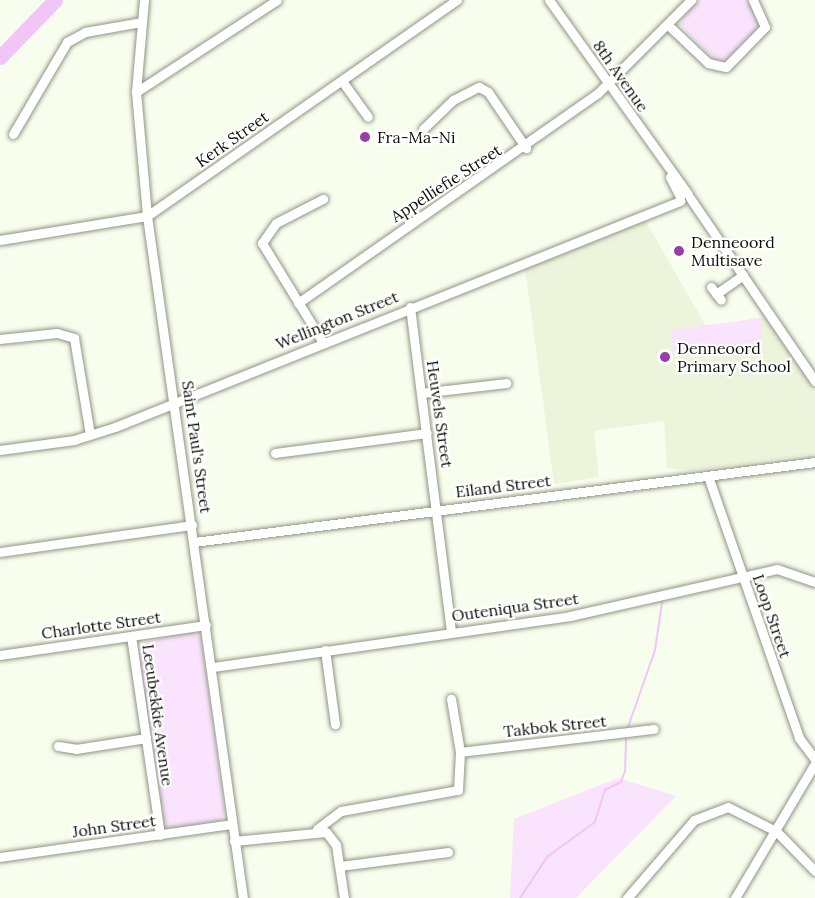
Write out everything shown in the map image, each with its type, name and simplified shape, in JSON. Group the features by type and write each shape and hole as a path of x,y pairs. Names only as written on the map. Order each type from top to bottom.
{"street":[{"name":"Saint Paul's Street","path":"144,0 136,92 147,216 213,667 243,898"},
{"path":"136,92 277,0"},
{"name":"Kerk Street","path":"0,240 147,216 457,0"},
{"name":"8th Avenue","path":"549,0 609,84 685,199 703,218 815,380"},
{"name":"Appelliefie Street","path":"298,303 526,148 609,84 691,0"},
{"path":"668,25 712,66 726,67 765,27 753,0"},
{"path":"13,134 67,42 85,32 142,22"},
{"path":"342,81 368,117"},
{"path":"423,129 453,100 479,87 488,92 526,148"},
{"path":"322,341 262,243 276,224 323,199"},
{"name":"Wellington Street","path":"0,450 90,435 175,403 322,341 685,199"},
{"path":"716,294 743,275"},
{"name":"Heuvels Street","path":"410,308 438,508 451,632"},
{"path":"0,339 57,333 74,338 90,435"},
{"path":"421,393 506,383"},
{"path":"276,453 427,433"},
{"name":"Eiland Street","path":"194,542 438,508 709,478 815,462"},
{"name":"Loop Street","path":"709,478 799,738 815,761"},
{"path":"0,552 192,525"},
{"name":"Outeniqua Street","path":"213,667 570,616 786,568 815,582"},
{"name":"Charlotte Street","path":"0,655 206,625"},
{"name":"Leeubekkie Avenue","path":"131,636 160,835"},
{"path":"325,650 335,724"},
{"path":"234,841 317,829 341,811 454,792 461,784 460,752 451,699"},
{"name":"Takbok Street","path":"460,752 654,729"},
{"path":"58,746 76,749 146,738"},
{"path":"735,898 815,761"},
{"path":"627,898 703,814 736,808 776,831 815,871"},
{"name":"John Street","path":"0,857 232,824"},
{"path":"317,829 333,838 340,866 344,898"},
{"path":"340,866 448,852"}],"shaded area":[{"path":"696,0 747,0 763,24 727,61 715,60 679,24"},
{"name":"Denneoord Primary School","path":"645,220 706,326 765,317 815,388 815,454 691,471 667,468 664,421 594,431 599,477 554,484 525,268"},
{"path":"760,318 763,341 674,354 670,330"},
{"path":"192,632 202,639 225,814 218,822 171,829 162,825 136,644"},
{"path":"618,778 676,796 576,898 510,898 514,819"}],"waterway":[{"path":"0,57 55,0"},
{"path":"627,730 655,650 662,603"},
{"path":"520,898 547,857 595,822 605,790 621,782 625,771 626,736"}],"place":[{"name":"Fra-Ma-Ni","path":"365,137"},
{"name":"Denneoord Multisave","path":"679,251"},
{"name":"Denneoord Primary School","path":"665,357"}]}
